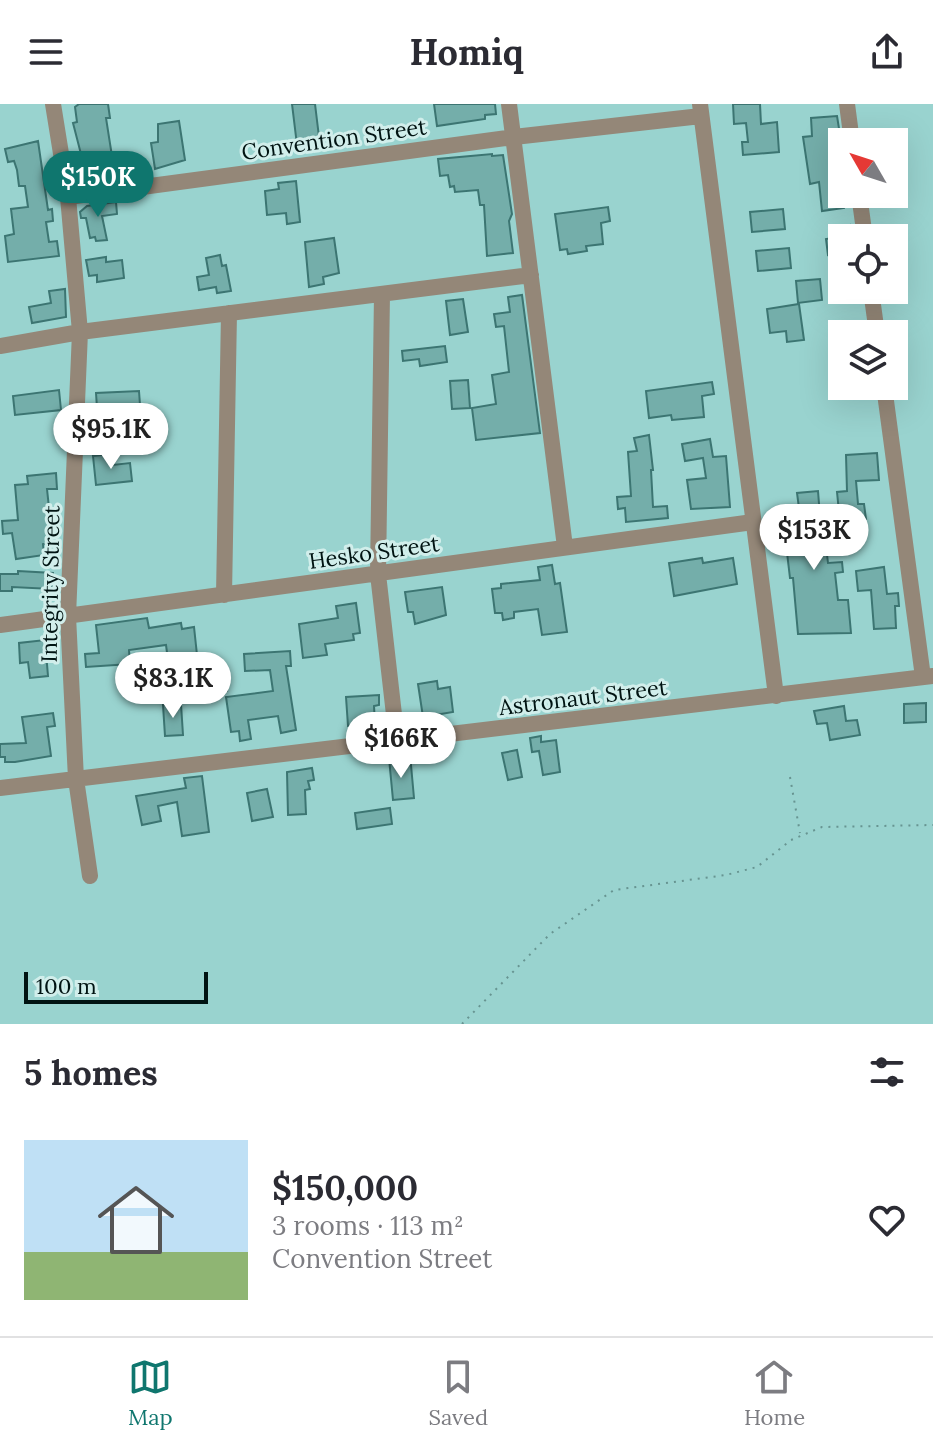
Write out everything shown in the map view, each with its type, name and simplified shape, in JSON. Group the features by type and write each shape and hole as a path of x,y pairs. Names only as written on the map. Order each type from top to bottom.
{"street":[{"name":"Integrity Street","path":"53,104 68,197 80,332 68,616 76,779 90,876"},
{"path":"509,104 565,547"},
{"path":"847,104 850,128"},
{"name":"Convention Street","path":"68,197 701,110"},
{"path":"701,110 776,696"},
{"path":"0,346 80,332 531,275"},
{"path":"382,294 378,574 397,741"},
{"path":"224,595 229,313"},
{"path":"886,400 928,676"},
{"name":"Hesko Street","path":"0,625 753,522"},
{"name":"Astronaut Street","path":"0,788 928,676"}],"path":[{"path":"790,777 800,834"},
{"path":"462,1024 550,934 614,890 726,875 757,867 800,834 822,827 933,825"}],"building":[{"path":"79,104 108,104 110,118 106,118 114,169 103,171 103,166 79,170 77,159 82,158 73,123 77,122 75,107"},
{"path":"292,104 315,104 319,137 308,138 309,144 297,145"},
{"path":"434,104 495,104 496,114 485,115 485,119 437,126"},
{"path":"733,104 760,104 761,124 777,122 779,152 743,155 742,142 748,142 746,123 734,124"},
{"path":"837,116 839,128 828,128 828,208 844,208 822,211 819,182 810,184 803,137 812,136 811,118"},
{"path":"179,121 185,160 155,169 151,143 158,142 158,124"},
{"path":"38,141 48,210 52,209 53,221 46,222 49,242 57,241 59,256 8,262 5,236 14,234 11,209 28,207 25,186 19,186 14,161 8,162 5,149"},
{"path":"503,155 512,214 509,221 513,253 487,256 484,205 480,205 478,190 455,192 454,186 450,187 448,175 440,176 438,159"},
{"path":"296,181 300,222 287,224 286,213 267,215 265,191 279,189 278,183"},
{"path":"116,202 117,214 102,216 107,240 90,238 86,218 81,218 80,212 87,206"},
{"path":"608,207 610,221 601,223 603,244 586,246 587,251 568,254 567,249 560,250 555,214"},
{"path":"783,209 785,229 752,232 750,212"},
{"path":"334,238 339,273 323,277 324,284 309,287 305,242"},
{"path":"789,248 791,268 758,271 756,251"},
{"path":"220,255 222,266 226,265 231,291 217,293 216,287 199,290 197,277 209,275 206,258"},
{"path":"106,257 106,262 122,260 124,278 97,282 97,275 89,276 86,260"},
{"path":"820,279 822,300 798,303 796,281"},
{"path":"65,289 66,317 32,323 29,307 51,303 49,291"},
{"path":"522,295 540,433 476,440 472,408 496,404 492,375 509,372 504,326 496,327 494,314 510,312 508,297"},
{"path":"463,299 468,332 450,335 446,301"},
{"path":"799,304 804,340 787,342 786,331 770,333 767,309"},
{"path":"445,346 447,362 420,366 419,359 403,361 402,351"},
{"path":"468,380 470,408 452,409 450,381"},
{"path":"712,382 714,394 702,396 704,417 672,420 671,415 649,418 646,391"},
{"path":"59,390 61,410 15,415 13,396"},
{"path":"139,391 140,405 97,408 96,393"},
{"path":"649,435 653,507 667,506 668,518 626,522 625,508 618,509 617,497 631,496 628,452 637,451 634,438"},
{"path":"710,439 713,457 726,456 730,507 691,509 687,480 706,478 703,458 685,461 682,444"},
{"path":"877,453 879,480 856,481 858,504 864,504 866,519 840,522 837,492 847,491 846,455"},
{"path":"111,454 113,465 130,463 132,481 96,485 93,456"},
{"path":"56,473 57,489 47,489 50,517 58,516 59,529 49,530 50,543 43,544 44,555 16,559 12,533 3,534 2,521 18,520 15,485 28,484 27,476"},
{"path":"818,491 828,563 842,562 843,572 835,573 838,600 848,600 851,633 798,634 793,578 790,578 786,544 793,544 791,522 783,522 782,509 799,508 797,493"},
{"path":"702,558 703,563 733,558 737,584 674,596 669,563"},
{"path":"552,565 555,584 560,583 567,632 542,635 538,609 514,612 514,618 503,620 502,613 495,613 492,589 501,588 501,584 540,580 538,567"},
{"path":"884,567 887,594 898,593 896,628 874,629 871,590 858,591 856,571"},
{"path":"18,571 53,573 52,589 12,587 12,591 0,591 0,574 18,574"},
{"path":"442,587 446,615 415,624 413,612 408,612 405,592"},
{"path":"356,603 360,633 353,634 354,640 325,644 327,655 303,658 299,624 338,618 336,606"},
{"path":"147,618 149,628 181,623 182,629 194,627 197,655 168,660 166,645 129,650 130,664 86,667 85,654 99,653 96,625"},
{"path":"45,640 48,676 30,678 28,662 20,663 19,643"},
{"path":"290,651 291,666 286,666 296,730 281,733 278,716 248,720 251,739 240,741 239,731 231,732 226,697 273,691 270,670 245,671 244,654"},
{"path":"225,677 227,691 179,699 176,684"},
{"path":"437,681 438,689 450,687 453,712 423,717 418,684"},
{"path":"379,695 379,705 374,706 375,724 348,726 346,697"},
{"path":"926,703 926,722 904,723 904,704"},
{"path":"181,704 183,735 165,736 163,705"},
{"path":"844,706 846,721 857,720 860,735 830,740 827,723 817,724 814,711"},
{"path":"53,713 55,726 47,727 51,756 15,762 5,762 5,757 0,757 0,744 26,743 22,717"},
{"path":"541,736 541,742 556,740 560,772 543,775 539,751 532,752 530,738"},
{"path":"517,750 522,777 508,780 502,753"},
{"path":"400,757 401,766 411,765 414,798 393,800 389,758"},
{"path":"312,768 314,780 308,781 310,789 305,790 306,814 288,815 287,772"},
{"path":"202,776 209,832 182,836 177,802 158,806 161,821 142,825 136,796 186,788 184,778"},
{"path":"267,789 273,817 252,821 247,793"},
{"path":"390,808 392,824 357,829 355,813"}]}
